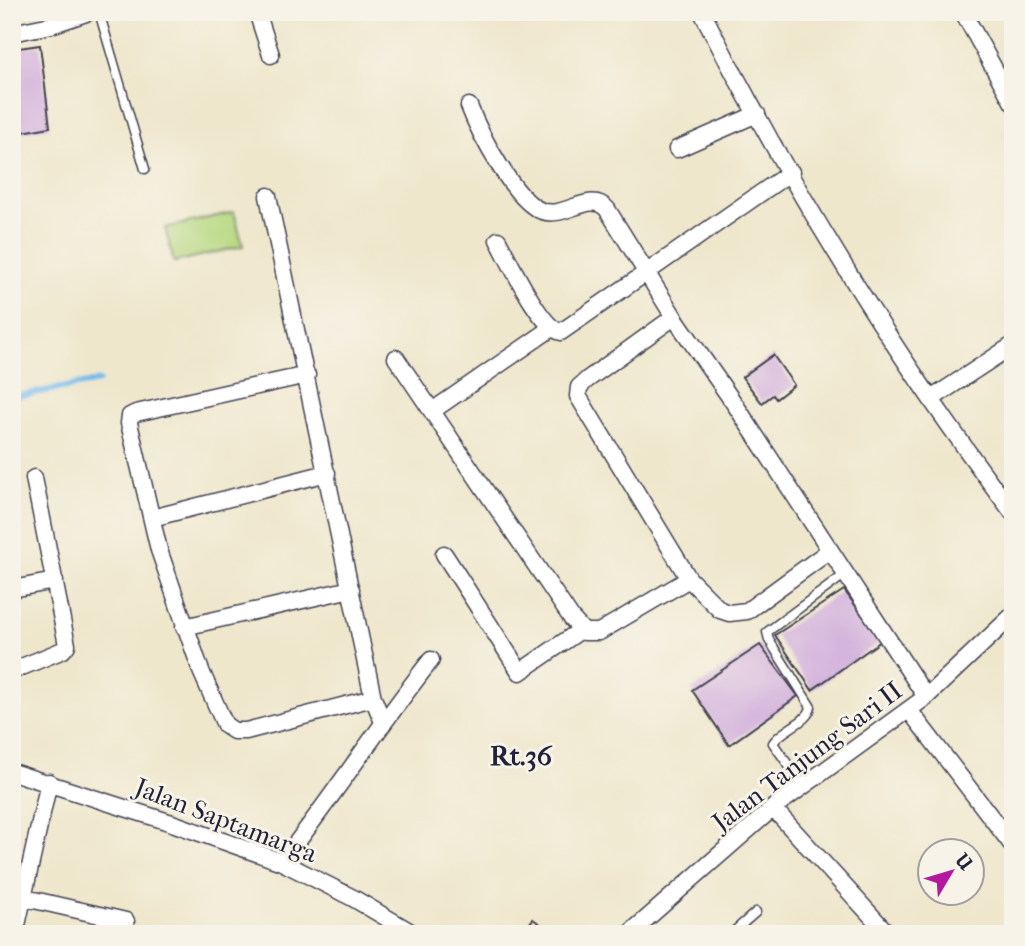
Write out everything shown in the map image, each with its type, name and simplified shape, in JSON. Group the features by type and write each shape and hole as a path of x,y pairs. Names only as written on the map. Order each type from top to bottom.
{"street":[{"path":"12,33 51,25 89,12"},
{"path":"257,12 271,55"},
{"path":"702,12 757,114 851,274 931,400 1013,513"},
{"path":"963,12 1013,103"},
{"path":"469,106 489,149 526,200 535,208 554,213 587,202 602,204 926,697"},
{"path":"677,149 757,114"},
{"path":"498,240 535,306 552,328 561,332 791,172"},
{"path":"268,196 373,698 383,722"},
{"path":"674,317 588,379 579,387 578,397 690,579 720,610 740,613 754,606 829,551"},
{"path":"432,411 552,328"},
{"path":"931,400 1010,347"},
{"path":"396,358 581,630 588,634 599,632 690,579"},
{"path":"307,375 130,416 128,420 159,550 184,627 223,722 234,731 246,731 373,698"},
{"path":"152,518 327,473"},
{"path":"12,671 67,647 34,478"},
{"path":"444,554 520,672 581,630"},
{"path":"12,589 55,581"},
{"path":"184,627 351,589"},
{"name":"Jalan Tanjung Sari II","path":"629,934 773,808 926,697 1013,615"},
{"path":"282,862 430,660"},
{"path":"909,710 1013,846"},
{"name":"Jalan Saptamarga","path":"12,772 49,782 282,862 354,898 414,934"},
{"path":"15,934 18,897 49,782"},
{"path":"773,808 888,934"},
{"path":"18,897 126,921"}],"lane":[{"path":"99,12 145,169"},
{"path":"803,786 773,743 808,714 811,707 769,640 767,632 844,575"},
{"path":"731,934 756,912"}],"green space":[{"path":"234,212 243,246 174,262 165,228"}],"building":[{"path":"40,45 50,127 12,134 12,49"},
{"path":"773,355 794,385 776,399 773,395 762,403 742,377"},
{"path":"844,590 881,641 812,690 775,635"},
{"path":"760,645 798,696 729,745 692,690"},
{"path":"533,919 554,934 522,934"}],"waterway":[{"path":"12,397 99,381"}],"district":[{"name":"Rt.36","path":"521,755"}]}
